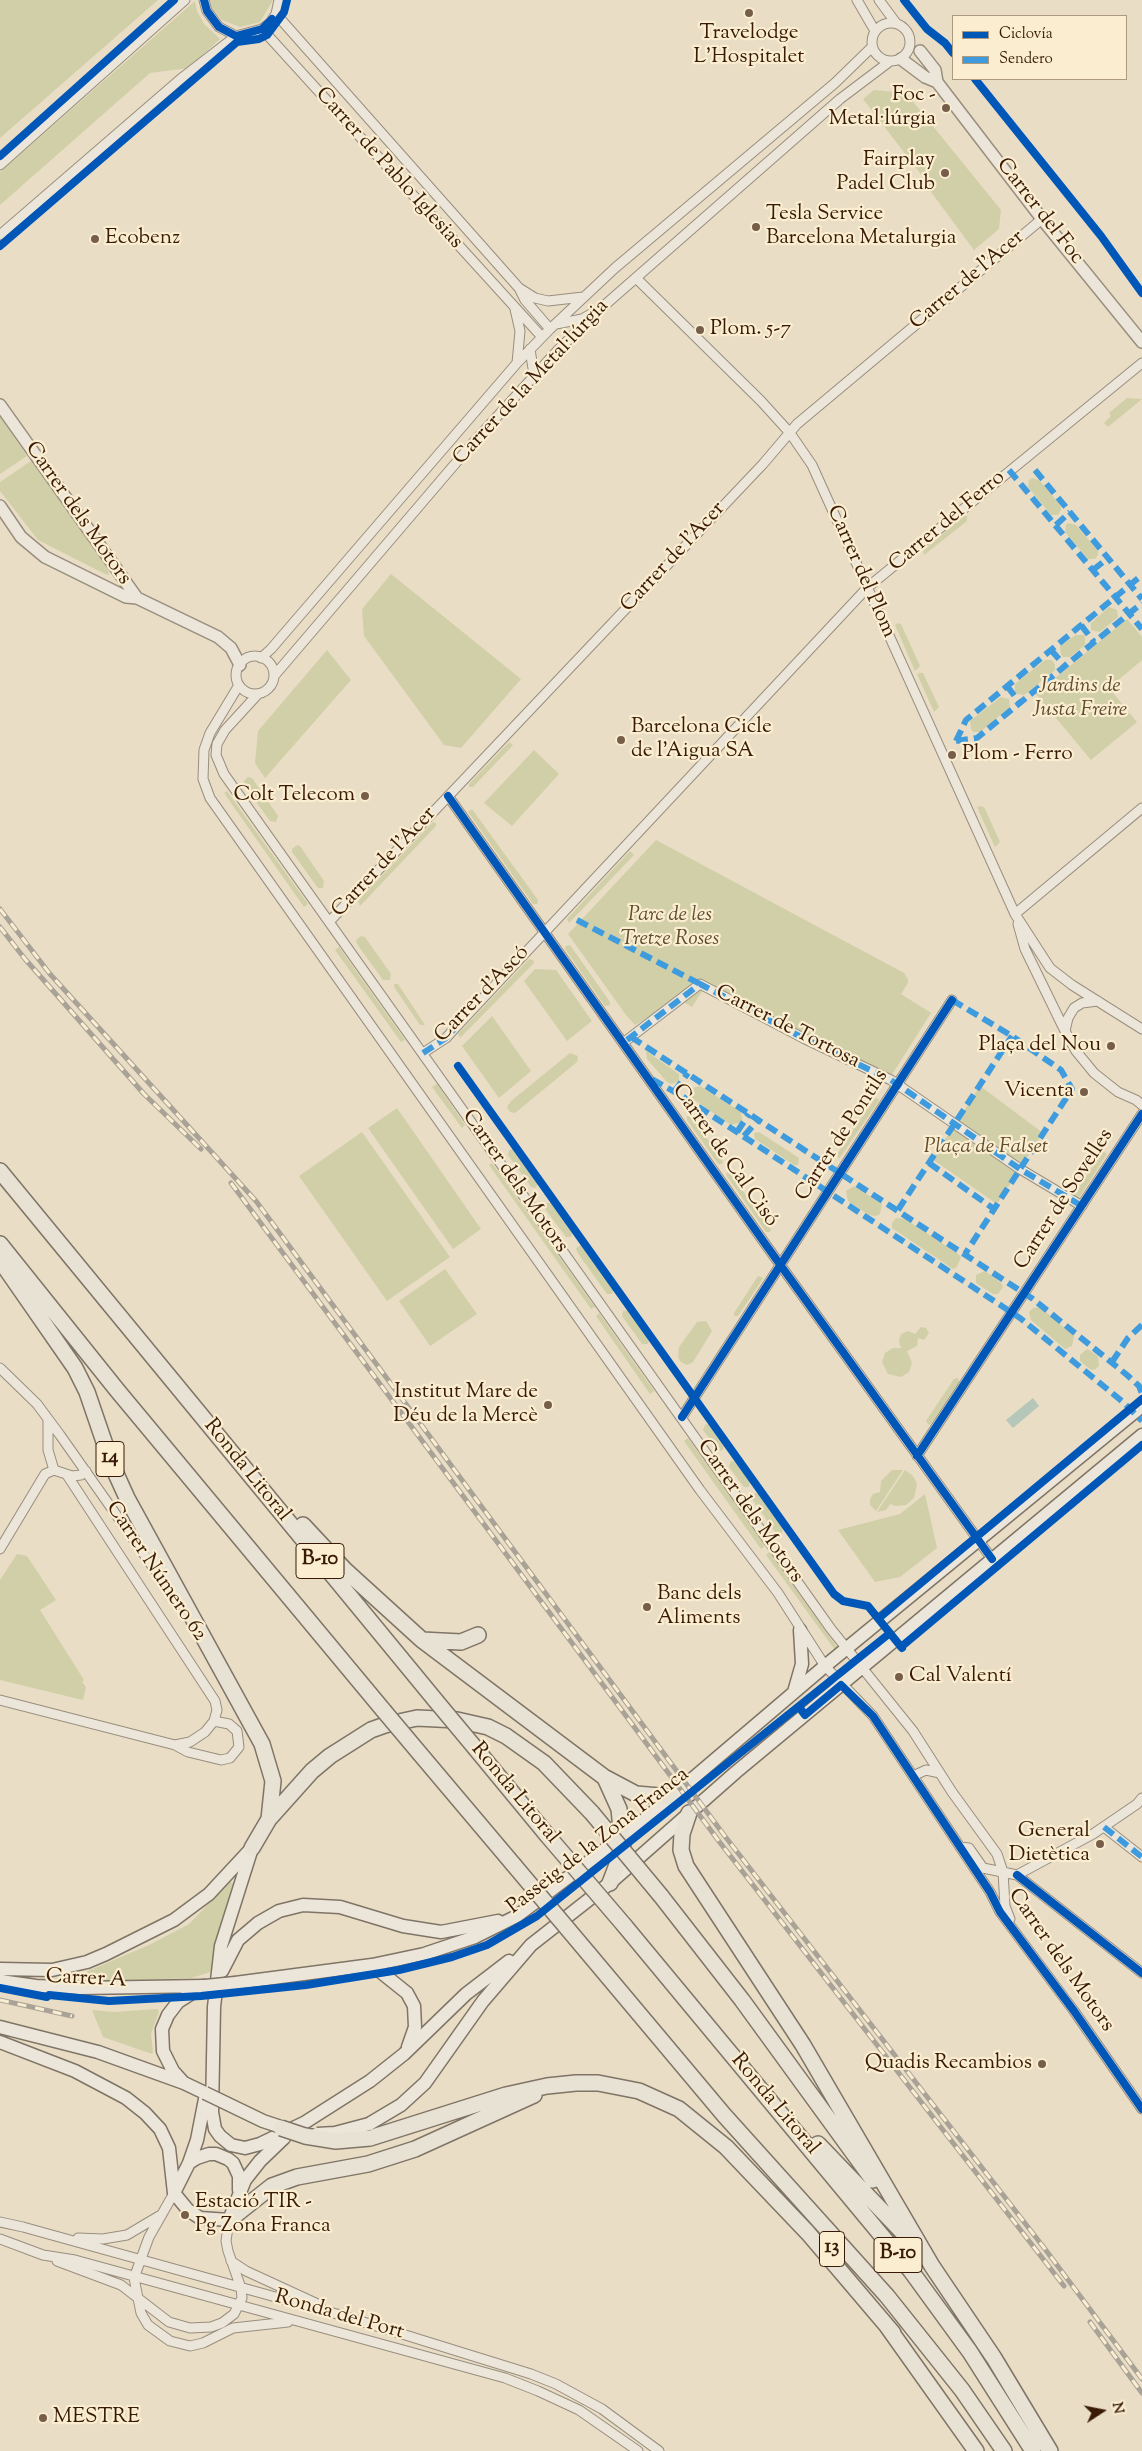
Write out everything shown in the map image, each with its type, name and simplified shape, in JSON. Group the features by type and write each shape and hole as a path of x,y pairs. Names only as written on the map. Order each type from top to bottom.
{"highway":[{"name":"Ronda Litoral","path":"0,1171 436,1701 911,2271 970,2352 1033,2451"},
{"name":"Ronda Litoral","path":"0,1244 117,1390 384,1712 769,2165 887,2296 962,2390 1004,2451"},
{"name":"14","path":"0,1260 75,1368 127,1498 191,1613 215,1662"},
{"path":"205,1420 345,1570 422,1640 604,1777 636,1794 671,1797"},
{"path":"422,1640 461,1642 478,1635"},
{"path":"215,1662 262,1744 268,1758 273,1792 269,1819"},
{"path":"252,1848 269,1819 312,1771 351,1741 385,1725 404,1720 434,1717 488,1727 506,1736 544,1763 592,1813 661,1896 742,2000 914,2235"},
{"path":"604,1777 618,1804 623,1836 623,1855 610,1883"},
{"path":"689,1813 682,1834 681,1850 686,1866 803,2045 932,2266 994,2358 1050,2451"},
{"path":"746,2073 872,2199 932,2266"},
{"path":"229,2220 261,2193 284,2181 368,2164 415,2149 531,2096 566,2084"},
{"path":"281,2128 306,2136 336,2141 506,2095 566,2084 611,2084 639,2091 668,2103 693,2119 752,2173 808,2233 893,2333 976,2451"},
{"name":"13","path":"769,2165 893,2333"}],"main road":[{"name":"Passeig de la Zona Franca","path":"517,1916 623,1836 671,1797 824,1666 1142,1406"},
{"name":"Passeig de la Zona Franca","path":"369,2131 425,2084 487,1996 531,1945 610,1883 689,1813 1142,1434"},
{"path":"794,1692 802,1664 800,1630"},
{"path":"0,1969 52,1970 68,1968 94,1960 160,1929 209,1894 252,1848"},
{"path":"252,1848 225,1929 210,1988 212,2112 215,2129 231,2145 251,2147 304,2123"},
{"path":"184,2083 173,2071 163,2051 162,2029 168,2015 178,2002 210,1988 242,1936 268,1917 292,1907 314,1904 340,1907 403,1926 441,1932 455,1931 517,1916"},
{"name":"Carrer A","path":"0,1981 36,1986 80,1988 210,1988 372,1965 456,1944 517,1916"},
{"path":"0,2042 75,2071 126,2098 146,2113 160,2129 169,2148 174,2193 193,2214 207,2219 229,2220 246,2180 264,2156 304,2123 370,2081 404,2054 466,1994 531,1945"},
{"path":"372,1965 407,1993 414,2006 416,2027 404,2054"},
{"path":"0,2027 98,2052 184,2083 281,2128"},
{"path":"174,2193 189,2163 197,2140 211,2072"},
{"path":"189,2163 209,2154 228,2159 239,2176 238,2195"}],"street":[{"path":"0,165 185,0"},
{"path":"204,0 207,11 220,27 236,36"},
{"path":"0,235 183,77 236,36 262,29 276,14 280,0"},
{"path":"856,0 874,31 872,47 878,57 889,62 901,59 907,53 910,40 904,28 896,24 884,24 874,31"},
{"path":"879,0 896,24"},
{"name":"Carrer de Pablo Iglesias","path":"276,14 519,288 525,300 552,327"},
{"name":"Carrer de Pablo Iglesias","path":"262,29 515,309 539,333"},
{"name":"Carrer del Foc","path":"910,40 935,70 937,82 1042,219 1142,342"},
{"name":"Carrer de la Metal·lúrgia","path":"261,658 376,530 530,349 539,333 552,327 583,297 835,82 872,47"},
{"name":"Carrer del Foc","path":"901,59 925,77 937,82"},
{"name":"Carrer de la Metal·lúrgia","path":"274,676 534,375 598,311 840,99 889,62"},
{"name":"Carrer de l'Acer","path":"329,922 790,433 823,401 1042,219"},
{"name":"Carrer del Plom","path":"636,278 761,401 790,433 812,465 868,587 914,695 1015,914"},
{"name":"Carrer de Pablo Iglesias","path":"519,288 535,298 548,301 583,297"},
{"path":"515,309 520,331 517,363"},
{"path":"552,327 582,319 598,311"},
{"path":"530,349 534,375"},
{"name":"Carrer del Ferro","path":"645,826 868,587 1142,363"},
{"name":"Carrer dels Motors","path":"0,405 137,598"},
{"name":"Carrer dels Motors","path":"0,506 21,537 45,557 126,597 137,598 218,637 231,648 240,665"},
{"path":"251,657 261,658 272,667 274,676 267,690 258,694 247,692 239,685 236,674 240,665 251,657"},
{"name":"Carrer dels Motors","path":"239,685 230,703 210,733 204,750 203,779 210,798 700,1490 778,1594 824,1666 866,1708 990,1892 1000,1912 1013,1926 1142,2109"},
{"name":"Carrer dels Motors","path":"258,694 220,736 216,749 219,765 847,1649 914,1731 940,1773 997,1854 1003,1872 1005,1906 1013,1926"},
{"name":"Carrer de Cal Cisó","path":"448,796 992,1559"},
{"path":"1015,914 1142,808"},
{"name":"Carrer d'Ascó","path":"423,1053 446,1038 645,826"},
{"path":"1015,914 1050,968 1142,1029"},
{"path":"1015,914 1025,949 1076,1051 1094,1073 1118,1092 1136,1100 1142,1105"},
{"name":"Carrer de Tortosa","path":"623,1043 700,984 803,1038 898,1084 1020,1169 1082,1206"},
{"name":"Carrer de Pontils","path":"682,1416 952,1000"},
{"path":"1065,1031 1068,1018 1074,1008 1082,1003 1098,1001"},
{"path":"1129,1020 1142,1037"},
{"name":"Carrer de Sovelles","path":"917,1456 1142,1114"},
{"name":"Carrer Número 62","path":"0,1368 48,1418 180,1605 215,1662"},
{"path":"48,1418 48,1450 54,1470"},
{"path":"0,1549 37,1484 45,1474 54,1470 67,1474 81,1475 86,1471"},
{"path":"67,1474 215,1701 217,1710 214,1721 204,1732 190,1742 174,1745"},
{"path":"0,1700 174,1745 188,1752 221,1760 230,1758 239,1747 237,1731 229,1724 214,1721"},
{"path":"913,1776 926,1770 940,1773"},
{"path":"1017,1875 1104,1827 1137,1804 1142,1798"},
{"path":"1104,1827 1142,1858"},
{"path":"960,1847 969,1848 983,1868 1017,1875 1142,1973"},
{"path":"174,2193 161,2214 139,2260 134,2278 141,2313 156,2333 170,2341 190,2346 203,2343 239,2326 285,2322 308,2325"},
{"path":"63,2238 103,2239 136,2231 161,2214"},
{"path":"43,2255 112,2280 136,2295 164,2319 190,2328 218,2325 234,2314 242,2298 241,2288 226,2241 229,2220"},
{"name":"Ronda del Port","path":"0,2222 344,2316 469,2354 556,2384 602,2409 660,2451"},
{"name":"Ronda del Port","path":"0,2239 43,2255 75,2260 134,2278 505,2378 538,2390 578,2410 638,2451"},
{"path":"231,2261 246,2271 344,2316"}],"green space":[{"path":"0,0 158,0 0,138"},
{"path":"210,0 273,0 260,22 240,27 222,20 213,10"},
{"path":"195,1 197,11 204,24 220,39 189,68 150,73 0,205 0,172"},
{"name":"Fairplay Padel Club","path":"874,90 906,93 1001,210 999,229 974,250 928,188 930,186 863,99"},
{"path":"1127,398 1142,399 1108,427 1104,423 1111,416 1109,413"},
{"path":"0,417 27,456 0,474"},
{"path":"31,461 108,569 109,575 38,540 0,491 0,482"},
{"path":"1032,478 1039,480 1061,506 1058,515 1051,515 1028,487 1029,480"},
{"path":"964,516 967,516 967,521 924,555 923,551"},
{"path":"1068,523 1076,525 1098,551 1095,559 1088,559 1065,532"},
{"path":"391,574 521,679 461,748 444,745 364,636 362,609"},
{"path":"1109,607 1117,610 1118,617 1100,632 1091,630 1091,623"},
{"name":"Jardins de Justa Freire","path":"1127,619 1142,637 1142,660 1109,688 1137,722 1091,760 1036,694"},
{"path":"901,624 920,666 915,671 895,625"},
{"path":"1076,635 1083,635 1085,637 1085,645 1070,657 1063,657 1060,646"},
{"path":"327,650 351,680 265,778 255,763 258,731"},
{"path":"1045,660 1052,660 1055,670 1024,695 1015,692 1015,684"},
{"path":"923,673 939,707 934,712 917,674"},
{"path":"1001,697 1009,699 1010,707 980,732 973,732 970,721"},
{"path":"509,742 513,745 473,787 469,787 469,784"},
{"path":"534,750 559,774 512,826 484,803"},
{"path":"248,777 252,778 278,816 276,822 270,821 244,785 244,781"},
{"path":"227,791 308,904 304,907 224,793"},
{"path":"977,807 984,807 1000,842 995,847"},
{"path":"472,809 538,900 537,904 533,904 468,812"},
{"path":"433,822 436,823 436,826 360,906 358,901"},
{"name":"Parc de les Tretze Roses","path":"656,840 904,973 908,983 901,994 931,1013 886,1084 703,990 692,1007 680,1000 635,1025 568,934"},
{"path":"297,845 300,846 324,881 323,888 318,888 292,852 292,849"},
{"path":"630,851 634,855 569,923 567,919"},
{"path":"361,936 365,937 391,974 390,980 383,980 357,944 356,940"},
{"path":"570,945 610,1002 610,1005 605,1006 565,949 566,946"},
{"path":"339,947 405,1040 401,1042 335,950"},
{"path":"529,959 533,960 534,963 460,1038 458,1034"},
{"path":"535,969 556,970 592,1021 567,1041 524,981"},
{"path":"394,984 398,984 425,1025 420,1025 394,987"},
{"path":"492,1016 531,1071 499,1098 462,1046"},
{"path":"646,1051 679,1074 679,1081 672,1084 667,1082 647,1059"},
{"path":"570,1053 578,1056 577,1062 515,1113 510,1112 507,1107 511,1101"},
{"path":"437,1084 465,1125 462,1128 432,1087"},
{"path":"700,1086 741,1112 742,1120 731,1125 693,1099 690,1094 692,1088"},
{"name":"Plaça de Falset","path":"980,1086 1043,1133 997,1204 932,1159"},
{"path":"875,1098 879,1099 879,1101 839,1159 837,1154"},
{"path":"397,1108 481,1229 453,1249 368,1128"},
{"path":"687,1116 691,1116 723,1161 722,1164 718,1164 687,1120"},
{"path":"362,1132 450,1257 387,1301 299,1176"},
{"path":"759,1132 799,1158 798,1165 794,1165 755,1139 754,1133"},
{"path":"514,1149 538,1182 536,1188 531,1187 508,1155 509,1150"},
{"path":"1103,1151 1107,1154 1079,1198 1075,1198 1074,1195"},
{"path":"492,1163 595,1307 591,1309 489,1165"},
{"path":"728,1171 771,1229 770,1232 766,1232 726,1175"},
{"path":"854,1186 882,1204 880,1214 876,1216 869,1215 848,1201 846,1191"},
{"path":"547,1203 552,1203 573,1231 571,1237 566,1237 545,1209"},
{"path":"896,1218 905,1219 957,1253 961,1257 957,1267 953,1269 892,1228 892,1223"},
{"path":"581,1245 614,1289 612,1294 607,1294 577,1252 576,1248"},
{"path":"445,1269 477,1314 430,1346 399,1301"},
{"path":"985,1271 1001,1283 1003,1287 998,1294 993,1294 976,1283 976,1275"},
{"path":"758,1276 763,1278 762,1280 738,1316 734,1316 734,1313"},
{"path":"1040,1307 1074,1336 1072,1346 1065,1349 1031,1320 1029,1312 1033,1308"},
{"path":"629,1310 649,1338 648,1344 642,1344 622,1316 623,1311"},
{"path":"599,1313 654,1391 650,1394 596,1316"},
{"path":"706,1321 712,1331 693,1362 687,1365 681,1362 678,1357 679,1347 697,1322"},
{"path":"921,1327 926,1328 929,1333 924,1340 918,1338 917,1346 907,1351 912,1363 909,1372 901,1377 888,1374 882,1362 885,1353 893,1348 901,1348 899,1341 901,1334 908,1331 915,1334"},
{"path":"1087,1349 1098,1356 1099,1366 1096,1369 1091,1370 1080,1361 1080,1355"},
{"path":"958,1378 959,1382 929,1425 926,1421 954,1379"},
{"path":"707,1424 711,1425 724,1444 723,1450 718,1451 703,1430"},
{"path":"688,1438 765,1546 761,1549 684,1441"},
{"path":"731,1461 737,1462 750,1481 749,1487 744,1487 729,1467"},
{"path":"892,1470 903,1470 876,1511 870,1505 870,1499 873,1494 880,1492 881,1481"},
{"path":"905,1470 913,1476 917,1484 914,1498 906,1505 896,1506 890,1504 886,1510 877,1512"},
{"path":"756,1493 760,1494 783,1527 782,1533 776,1533 752,1499"},
{"path":"925,1494 937,1548 900,1577 875,1582 838,1530 900,1514"},
{"path":"769,1552 837,1647 835,1650 766,1555"},
{"path":"17,1554 27,1556 56,1600 40,1610 84,1680 82,1682 86,1687 83,1700 0,1680 0,1580"},
{"path":"230,1882 233,1883 220,1925 211,1972 191,1978 116,1981 45,1980 81,1974 149,1945 189,1924"},
{"path":"157,2009 159,2011 151,2034 152,2054 103,2037 92,2010 114,2012"}],"shaded area":[{"path":"1033,1398 1039,1406 1013,1428 1006,1420"}],"railway":[{"path":"0,909 50,974 256,1201 724,1835 1045,2249 1142,2379"},
{"path":"0,927 25,959 144,1094 201,1149"},
{"path":"231,1183 718,1840 1064,2286"},
{"path":"0,2000 72,2016"},
{"path":"1090,2322 1142,2393"}],"marked path":[{"path":"1009,470 1142,629"},
{"path":"1035,470 1142,599"},
{"path":"1056,525 1070,512"},
{"path":"1093,570 1108,558"},
{"path":"956,741 966,720 1142,575"},
{"path":"956,741 977,738 1142,603"},
{"path":"1081,625 1094,642"},
{"path":"1051,650 1065,666"},
{"path":"1007,686 1020,703"},
{"path":"577,920 700,984"},
{"path":"627,1040 700,984 803,1038 891,1080 1020,1169 1082,1206"},
{"path":"952,1000 1012,1036 1061,1070 1072,1089 965,1254"},
{"path":"423,1053 446,1038 455,1028"},
{"path":"898,1210 1012,1036"},
{"path":"631,1037 1033,1299 1127,1375 1139,1386 1142,1394"},
{"path":"674,1092 688,1073"},
{"path":"652,1079 685,1098 1020,1318 1123,1402 1142,1421"},
{"path":"737,1132 749,1114"},
{"path":"744,1136 758,1120"},
{"path":"929,1163 994,1209"},
{"path":"1112,1362 1128,1338 1142,1325"},
{"path":"1104,1827 1142,1857"}],"cycle path":[{"path":"0,156 174,0"},
{"path":"204,0 207,11 219,27 236,36 262,29 272,19"},
{"path":"0,246 237,42 259,39 267,35 284,12 287,0"},
{"path":"904,0 927,29 945,43 952,52"},
{"path":"976,80 1101,236 1142,293"},
{"path":"448,796 766,1245 992,1559"},
{"path":"682,1417 952,1000"},
{"path":"458,1066 834,1594 843,1601 868,1606 902,1648"},
{"path":"917,1456 1142,1114"},
{"path":"879,1618 1142,1399"},
{"path":"901,1647 1142,1445"},
{"path":"0,1988 47,1997 49,1995 109,2001 201,1996 306,1985 399,1970 452,1957 487,1945 537,1916 890,1633"},
{"path":"799,1707 805,1715 841,1685 873,1716 990,1892 1000,1912 1074,2011 1142,2109"},
{"path":"1017,1875 1142,1973"}],"place":[{"name":"Travelodge L'Hospitalet","path":"749,13"},
{"name":"Foc - Metal·lúrgia","path":"946,108"},
{"name":"Fairplay Padel Club","path":"945,173"},
{"name":"Tesla Service Barcelona Metalurgia","path":"756,227"},
{"name":"Ecobenz","path":"95,239"},
{"name":"Plom. 5-7","path":"700,330"},
{"name":"Barcelona Cicle de l'Aigua SA","path":"621,740"},
{"name":"Plom - Ferro","path":"952,755"},
{"name":"Colt Telecom","path":"365,796"},
{"name":"Plaça del Nou","path":"1111,1046"},
{"name":"Vicenta","path":"1084,1092"},
{"name":"Institut Mare de Déu de la Mercè","path":"548,1405"},
{"name":"Banc dels Aliments","path":"647,1607"},
{"name":"Cal Valentí","path":"899,1677"},
{"name":"General Dietètica","path":"1100,1844"},
{"name":"Quadis Recambios","path":"1042,2064"},
{"name":"Estació TIR - Pg Zona Franca","path":"185,2215"},
{"name":"MESTRE","path":"43,2418"}]}
